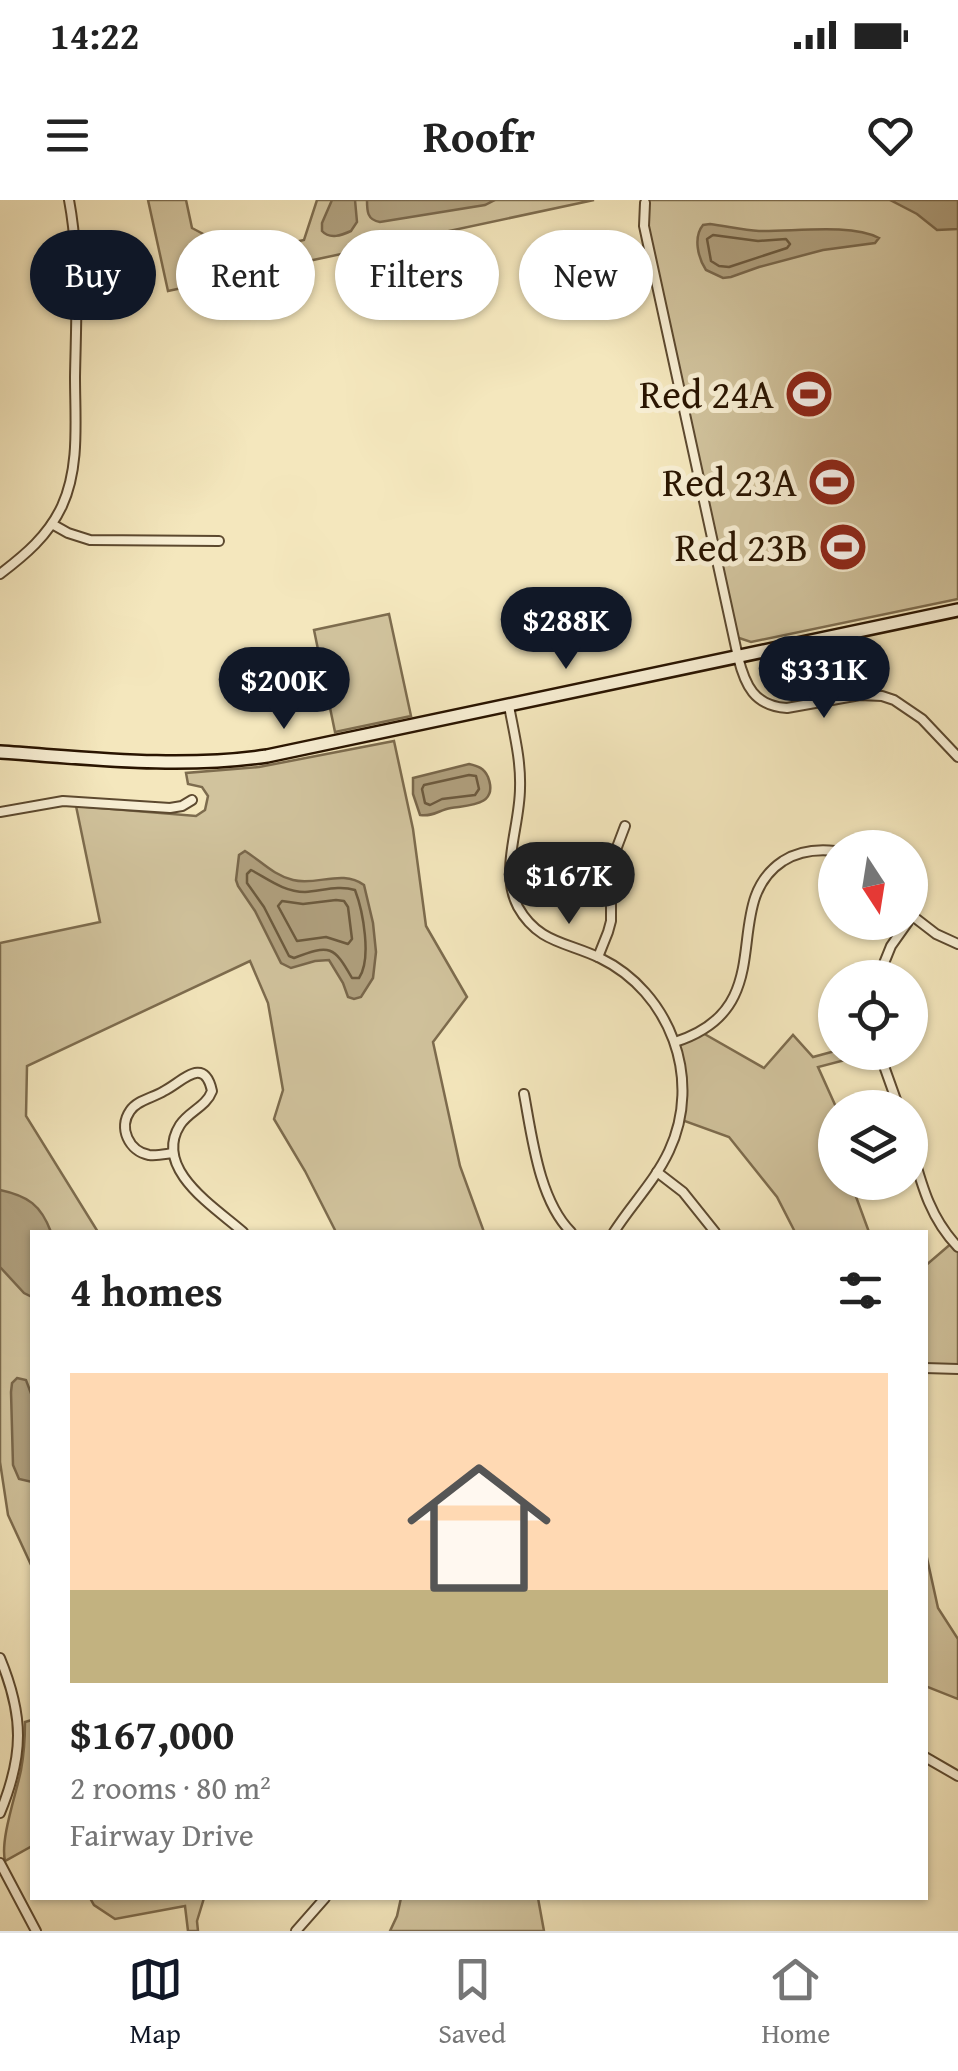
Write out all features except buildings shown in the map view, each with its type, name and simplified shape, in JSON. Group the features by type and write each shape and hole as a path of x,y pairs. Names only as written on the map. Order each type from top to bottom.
{"main road":[{"path":"0,752 164,763 242,760 958,610"}],"street":[{"path":"0,574 33,548 52,524 69,488 74,460 76,278 68,200"},
{"path":"644,203 644,226 746,686 758,700 786,708 860,695 894,700 922,720 958,757"},
{"path":"52,524 90,540 219,541"},
{"path":"509,706 520,790 509,874 514,897 526,918 545,936 598,957 624,972 650,996 675,1042 682,1074 682,1106 674,1138 657,1172 615,1230"},
{"path":"0,812 58,801 174,808 192,800"},
{"path":"598,957 611,921 611,863 625,826"},
{"path":"675,1042 700,1032 729,1006 740,982 752,903 763,879 795,854 818,850"},
{"path":"928,929 958,944"},
{"path":"173,1153 150,1155 136,1150 127,1137 126,1120 139,1103 190,1074 200,1073 209,1080 212,1091 180,1125 173,1143 176,1166 186,1181 241,1230"},
{"path":"524,1094 550,1198 568,1230"},
{"path":"657,1172 690,1199 713,1230"},
{"path":"926,1200 958,1248"},
{"path":"928,1368 958,1369"},
{"path":"0,1658 20,1730 17,1760 0,1813"},
{"path":"928,1759 958,1776"},
{"path":"0,1864 36,1931"},
{"path":"296,1931 323,1900"}],"shaded area":[{"path":"148,200 186,200 196,230 176,230 176,289 168,291"},
{"path":"317,200 594,200 454,230 335,230 335,255 315,260 315,230 307,230"},
{"path":"644,200 958,200 958,599 751,642 733,636 653,268 653,230 644,227"},
{"path":"389,614 411,716 335,732 314,630"},
{"path":"394,741 413,829 426,926 467,997 433,1042 460,1166 483,1230 335,1230 274,1119 283,1090 268,1003 250,961 27,1066 26,1116 97,1230 30,1230 30,1563 8,1515 0,1462 0,943 100,922 76,806 196,816 205,810 208,796 202,787 188,784 186,773 259,767"},
{"path":"701,1032 764,1068 793,1035 813,1057 818,1056 818,1070 828,1090 818,1090 818,1200 857,1200 868,1230 794,1230 777,1197 729,1137 679,1119 683,1090 675,1042"},
{"path":"953,1242 958,1247 958,1369 928,1368 928,1263"},
{"path":"928,1563 938,1608 958,1639 958,1699 928,1687"},
{"path":"30,1721 30,1847 5,1861 9,1817 22,1764 25,1722"},
{"path":"91,1900 203,1900 198,1931 188,1931 185,1906 115,1919"},
{"path":"401,1900 538,1900 544,1931 390,1931"}],"water":[{"path":"332,200 355,200 357,222 352,230 335,230 332,236 322,231"},
{"path":"367,200 495,200 485,205 380,222 370,217"},
{"path":"890,200 958,200 958,229 937,230"},
{"path":"710,224 759,231 853,231 879,238 875,243 823,250 723,278 706,270 699,254 700,230"},
{"path":"469,764 485,771 488,777 486,799 474,805 420,815 413,778"},
{"path":"245,851 293,880 347,878 364,885 376,952 373,978 361,997 348,997 329,960 291,968 281,963 236,880 239,855"},
{"path":"0,1190 32,1203 50,1230 30,1230 30,1296 0,1267"},
{"path":"17,1378 26,1380 30,1391 30,1482 19,1479 13,1465 12,1383"}],"place":[{"name":"Red 24A","path":"809,394"},
{"name":"Red 23A","path":"832,482"},
{"name":"Red 23B","path":"843,547"}]}
